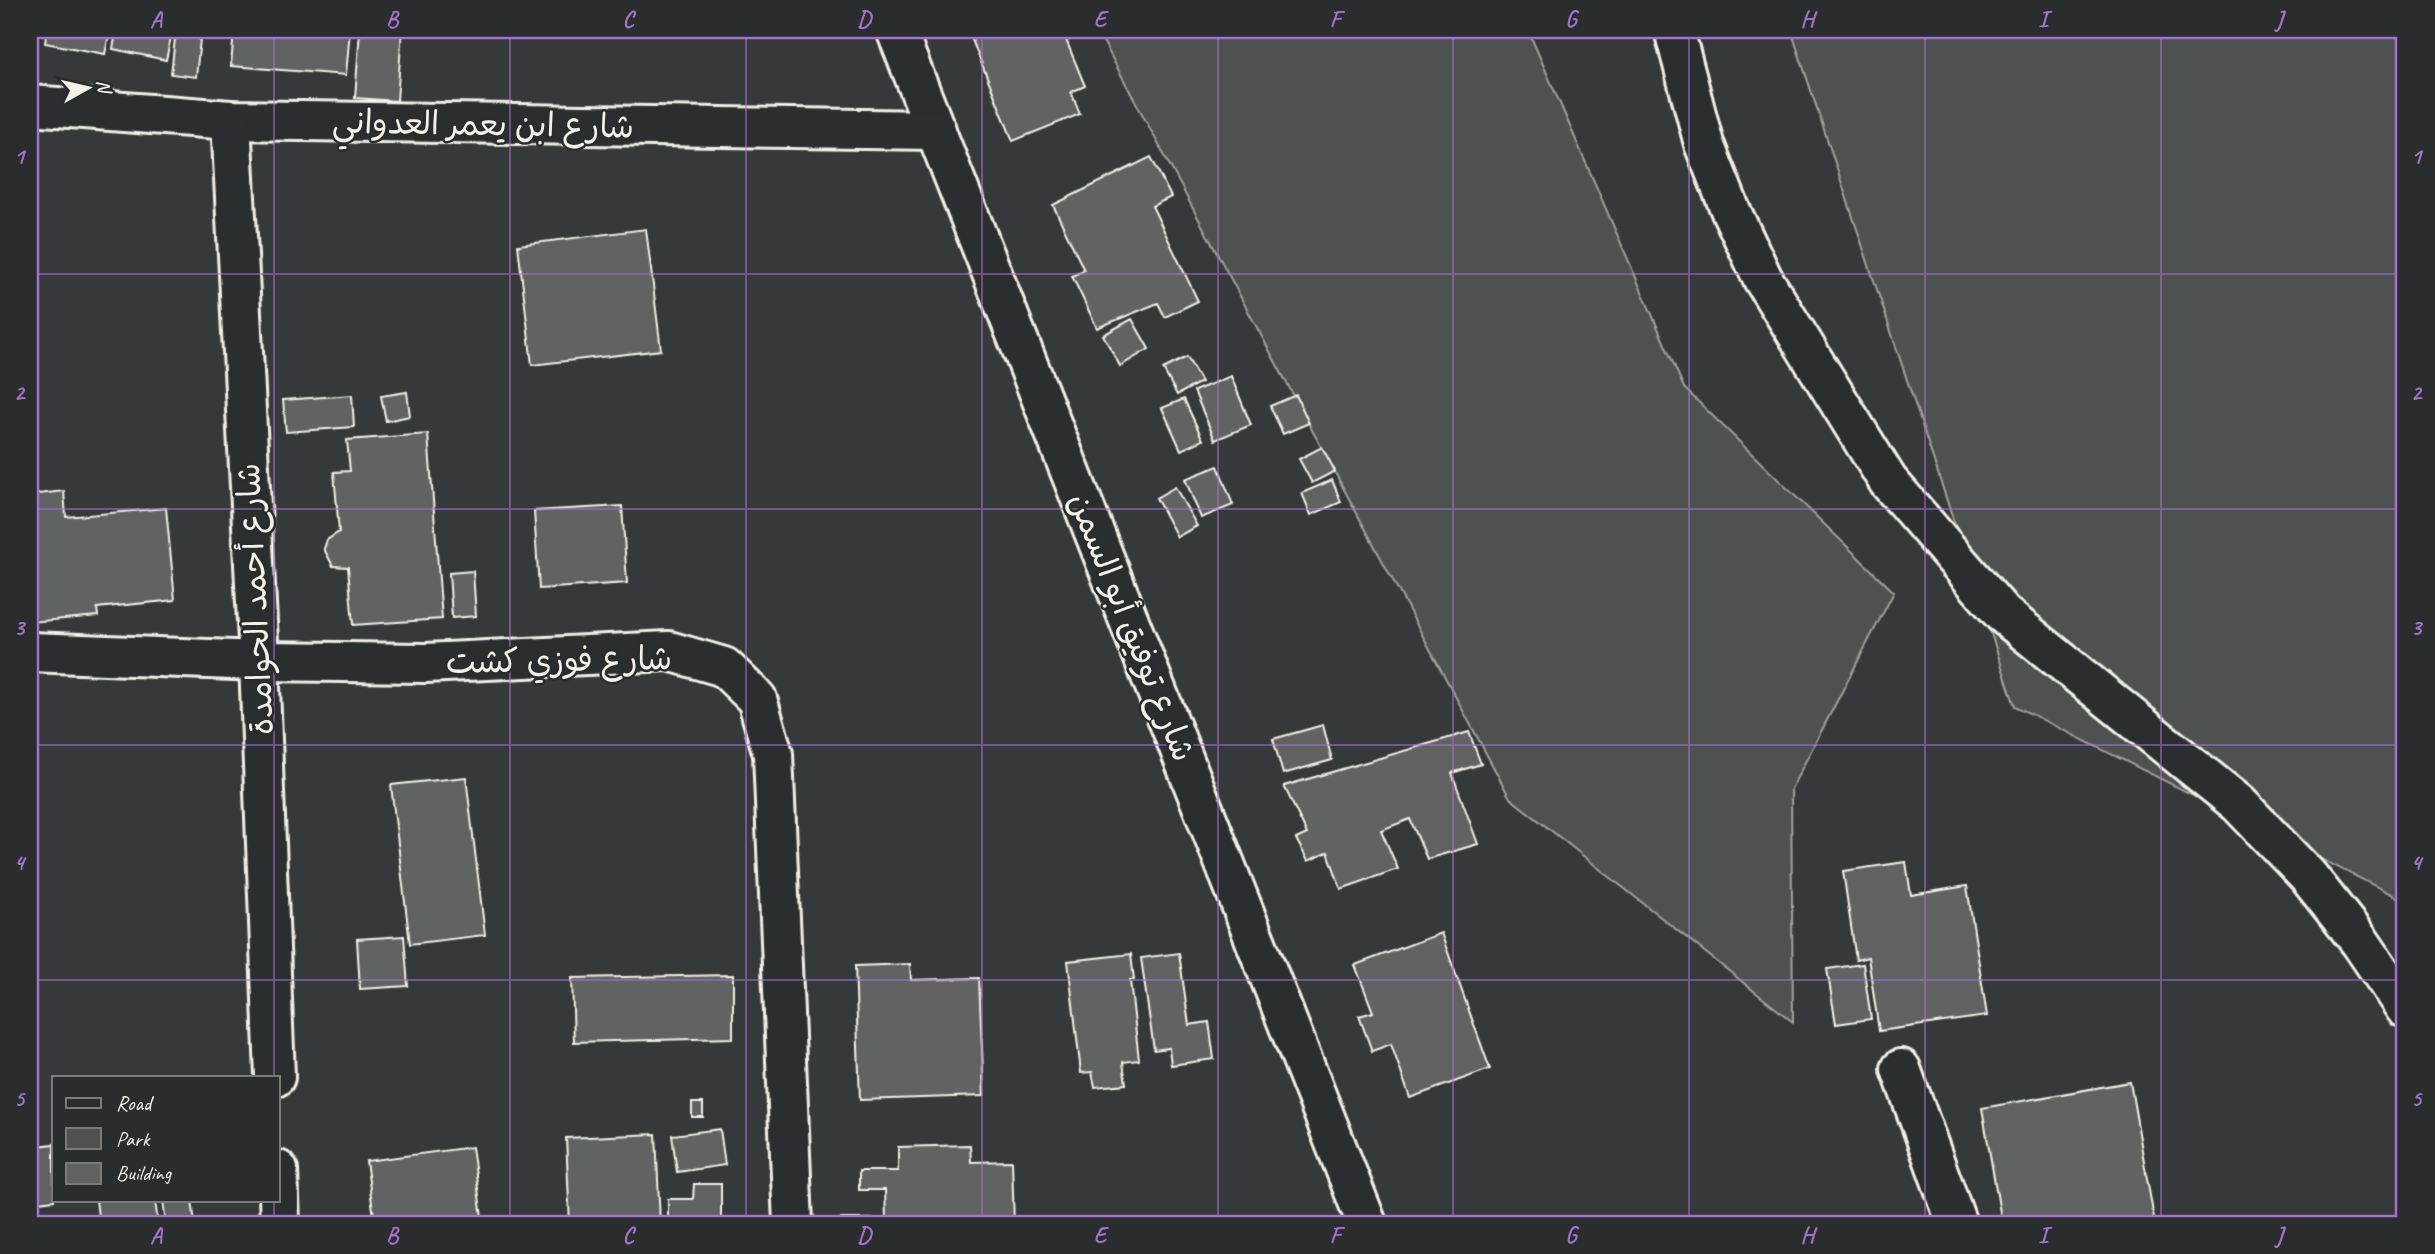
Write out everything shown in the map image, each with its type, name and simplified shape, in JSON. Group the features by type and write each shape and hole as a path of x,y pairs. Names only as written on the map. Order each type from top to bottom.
{"street":[{"name":"شارع توفيق أبو السمن","path":"896,30 1367,1224"},
{"path":"1674,30 1704,144 1735,221 1763,279 1888,481 2003,614 2239,804 2308,876 2361,943 2405,1008"},
{"name":"شارع ابن يعمر العدواني","path":"30,105 231,120 936,130"},
{"name":"شارع أحمد الحوامدة","path":"231,120 259,661 275,1076"},
{"name":"شارع فوزي كشت","path":"30,652 259,661 426,663 669,651 724,667 757,699 774,754 793,1224"},
{"path":"1901,1069 1957,1224"},
{"path":"279,1202 280,1224"}],"green space":[{"path":"1097,30 1528,30 1684,388 1894,592 1791,789 1793,1022 1510,798"},
{"path":"1791,30 2405,30 2405,901 2015,706"}],"building":[{"path":"47,30 110,30 105,54 45,43"},
{"path":"147,30 172,32 166,60 113,49 116,32 146,38"},
{"path":"176,30 201,30 196,77 171,74"},
{"path":"234,30 350,30 346,75 231,66"},
{"path":"360,30 402,30 397,101 355,98"},
{"path":"968,30 1062,30 1085,86 1071,92 1080,114 1013,141"},
{"path":"1065,30 1099,30 1069,40"},
{"path":"1151,157 1171,197 1152,206 1198,301 1165,317 1158,303 1097,328 1072,276 1084,270 1053,205"},
{"path":"646,229 661,350 532,365 518,245"},
{"path":"1132,319 1149,349 1120,366 1103,335"},
{"path":"1187,357 1201,382 1177,395 1163,369"},
{"path":"1231,376 1251,425 1215,440 1194,391"},
{"path":"407,392 410,416 386,421 381,396"},
{"path":"352,395 354,427 286,432 283,400"},
{"path":"1296,395 1309,423 1283,434 1270,406"},
{"path":"1184,399 1203,440 1181,450 1162,408"},
{"path":"428,434 442,619 353,625 348,567 333,566 324,549 327,540 339,532 334,472 350,471 347,440"},
{"path":"1322,447 1335,471 1312,483 1299,459"},
{"path":"1218,466 1233,505 1201,518 1185,479"},
{"path":"1332,480 1341,502 1311,515 1302,493"},
{"path":"1175,487 1197,526 1177,537 1156,498"},
{"path":"64,491 66,517 166,508 175,600 97,608 98,616 30,622 30,495"},
{"path":"622,506 627,583 539,589 534,511"},
{"path":"473,571 476,616 452,618 449,573"},
{"path":"1323,725 1332,760 1283,774 1273,739"},
{"path":"1469,732 1481,764 1452,773 1478,844 1427,859 1410,819 1381,830 1398,869 1341,889 1328,852 1308,861 1296,839 1307,834 1284,786"},
{"path":"466,777 485,935 410,944 391,785"},
{"path":"1906,862 1911,895 1967,886 1987,1016 1879,1031 1868,957 1856,960 1843,871"},
{"path":"1441,933 1490,1069 1410,1098 1391,1044 1372,1051 1359,1016 1373,1012 1355,965"},
{"path":"404,936 408,986 360,989 357,939"},
{"path":"1179,953 1189,1025 1209,1022 1214,1059 1171,1065 1169,1048 1154,1050 1141,958"},
{"path":"1131,954 1134,980 1130,980 1139,1060 1123,1062 1126,1084 1095,1087 1092,1072 1081,1073 1068,961"},
{"path":"910,964 911,980 979,978 984,1096 860,1100 855,966"},
{"path":"1863,964 1871,1019 1836,1024 1827,969"},
{"path":"733,975 733,1038 574,1042 572,978"},
{"path":"2130,1082 2155,1224 2002,1224 1982,1108"},
{"path":"692,1103 703,1103 703,1117 692,1117"},
{"path":"720,1129 725,1165 677,1172 672,1135"},
{"path":"656,1134 660,1224 570,1224 566,1138"},
{"path":"52,1144 52,1200 30,1203 30,1147"},
{"path":"970,1145 971,1162 1012,1161 1014,1224 841,1224 841,1219 886,1219 885,1190 859,1190 859,1171 898,1171 898,1147"},
{"path":"472,1147 483,1224 375,1224 366,1161"},
{"path":"694,1184 721,1184 721,1222 668,1223 668,1199 693,1199"},
{"path":"96,1202 155,1202 158,1224 99,1224"},
{"path":"163,1202 192,1202 195,1224 166,1224"}]}
